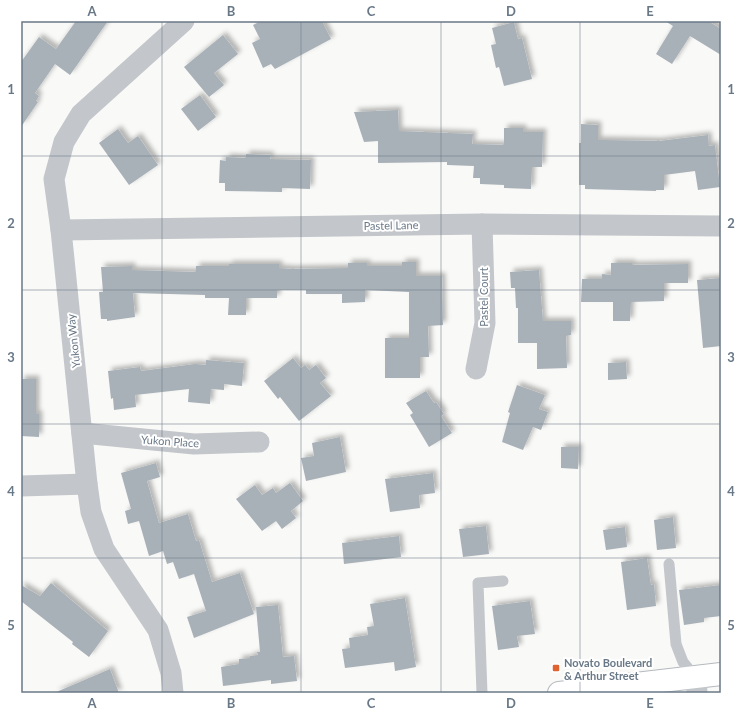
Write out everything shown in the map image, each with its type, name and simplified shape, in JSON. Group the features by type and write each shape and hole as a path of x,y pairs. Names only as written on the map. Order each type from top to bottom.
{"main road":[{"path":"560,693 696,685 721,674"}],"street":[{"name":"Yukon Way","path":"172,693 171,673 158,630 104,549 91,512 61,230 54,179 64,142 81,114 184,21"},
{"name":"Pastel Lane","path":"61,230 482,224 721,226"},
{"name":"Pastel Court","path":"476,369 484,323 482,224"},
{"name":"Yukon Place","path":"82,433 194,444 259,442"},
{"path":"21,486 87,484"}],"lane":[{"path":"669,564 676,644 683,662 696,685"},
{"path":"482,693 478,583 503,581"}],"building":[{"path":"76,21 108,21 70,75 55,64 35,93 39,96 36,101 38,102 21,127 21,62 39,37 56,49"},
{"path":"261,21 322,21 331,39 275,69 271,64 263,68 252,43 260,39 253,25"},
{"path":"665,21 708,21 721,29 721,55 690,36 672,64 656,54 673,26"},
{"path":"514,22 518,39 522,38 532,79 504,86 499,67 496,68 491,45 496,44 492,28"},
{"path":"223,35 238,54 214,73 224,85 209,97 184,67"},
{"path":"200,95 216,117 198,131 181,109"},
{"path":"398,110 399,131 473,134 472,144 504,145 504,128 523,128 523,132 543,132 542,167 532,167 531,189 504,188 504,185 480,184 480,178 473,178 474,166 447,165 447,162 378,163 378,141 364,142 354,112"},
{"path":"581,124 598,125 598,140 659,141 708,135 709,146 715,145 720,187 698,190 695,171 664,175 664,190 585,189 585,185 579,185 579,143 581,143"},
{"path":"118,129 128,143 138,136 158,165 129,185 99,143"},
{"path":"246,154 271,155 270,159 311,160 310,189 282,188 282,192 225,191 225,183 219,183 220,160 226,161 226,157 246,158"},
{"path":"402,262 416,262 416,276 442,276 443,325 428,326 429,357 420,357 420,378 385,378 385,338 409,338 409,292 365,290 365,302 342,303 342,294 306,294 306,290 277,290 277,298 246,298 246,315 228,315 229,298 205,298 205,295 133,293 135,317 107,321 107,319 101,319 99,292 103,292 101,267 132,266 132,270 196,272 196,266 229,266 229,264 279,264 279,268 292,269 348,268 348,263 367,263 367,266 402,266"},
{"path":"611,263 632,263 632,265 688,264 688,283 664,283 664,301 631,302 630,321 613,321 613,302 581,302 582,279 602,279 602,274 611,275"},
{"path":"539,270 543,321 571,321 571,335 566,336 567,368 537,369 537,343 518,343 518,308 516,308 515,288 511,288 510,272"},
{"path":"721,278 721,346 703,348 697,280"},
{"path":"293,358 301,368 305,365 309,370 316,365 326,378 320,383 331,396 299,421 280,397 278,399 264,381"},
{"path":"206,360 244,363 242,386 224,384 224,390 211,389 210,404 188,402 189,389 135,395 136,407 114,410 113,398 111,399 108,371 140,367 141,371 195,364 206,365"},
{"path":"626,362 627,379 608,380 608,363"},
{"path":"21,379 36,379 36,414 39,414 39,437 21,436"},
{"path":"517,385 545,395 539,409 548,412 541,430 533,427 523,450 502,442 510,413 508,412"},
{"path":"426,391 444,414 441,416 452,433 429,447 410,415 413,413 406,403"},
{"path":"340,437 346,472 306,481 301,458 314,456 312,443"},
{"path":"561,447 579,447 578,469 561,468"},
{"path":"156,463 160,477 147,481 159,523 188,514 196,541 199,540 212,582 240,573 254,614 194,638 187,617 206,611 194,574 179,579 173,562 167,564 163,551 149,556 139,521 128,524 125,511 131,509 121,473"},
{"path":"433,473 435,493 419,495 420,508 390,512 385,479"},
{"path":"290,483 303,501 291,511 296,518 282,529 276,521 262,531 236,499 255,485 262,495 273,488 276,493"},
{"path":"673,517 676,548 657,550 654,520"},
{"path":"486,526 489,554 463,557 459,529"},
{"path":"625,527 627,547 606,550 603,530"},
{"path":"399,536 401,557 344,564 342,543"},
{"path":"647,558 651,585 654,584 656,606 627,610 621,562"},
{"path":"51,583 108,631 89,657 72,644 73,642 21,601 21,585 40,596"},
{"path":"721,585 721,616 704,618 704,622 684,625 679,590"},
{"path":"405,598 416,667 395,671 394,662 345,668 342,649 350,648 349,638 368,635 367,627 374,626 370,604"},
{"path":"530,601 535,634 517,636 519,647 498,650 492,606"},
{"path":"278,605 283,657 294,656 297,681 271,684 271,680 223,686 221,667 239,664 239,659 250,658 250,656 258,655 257,652 260,652 256,607"},
{"path":"110,669 119,693 54,693"}],"place":[{"name":"Novato Boulevard & Arthur Street","path":"556,668"}]}
